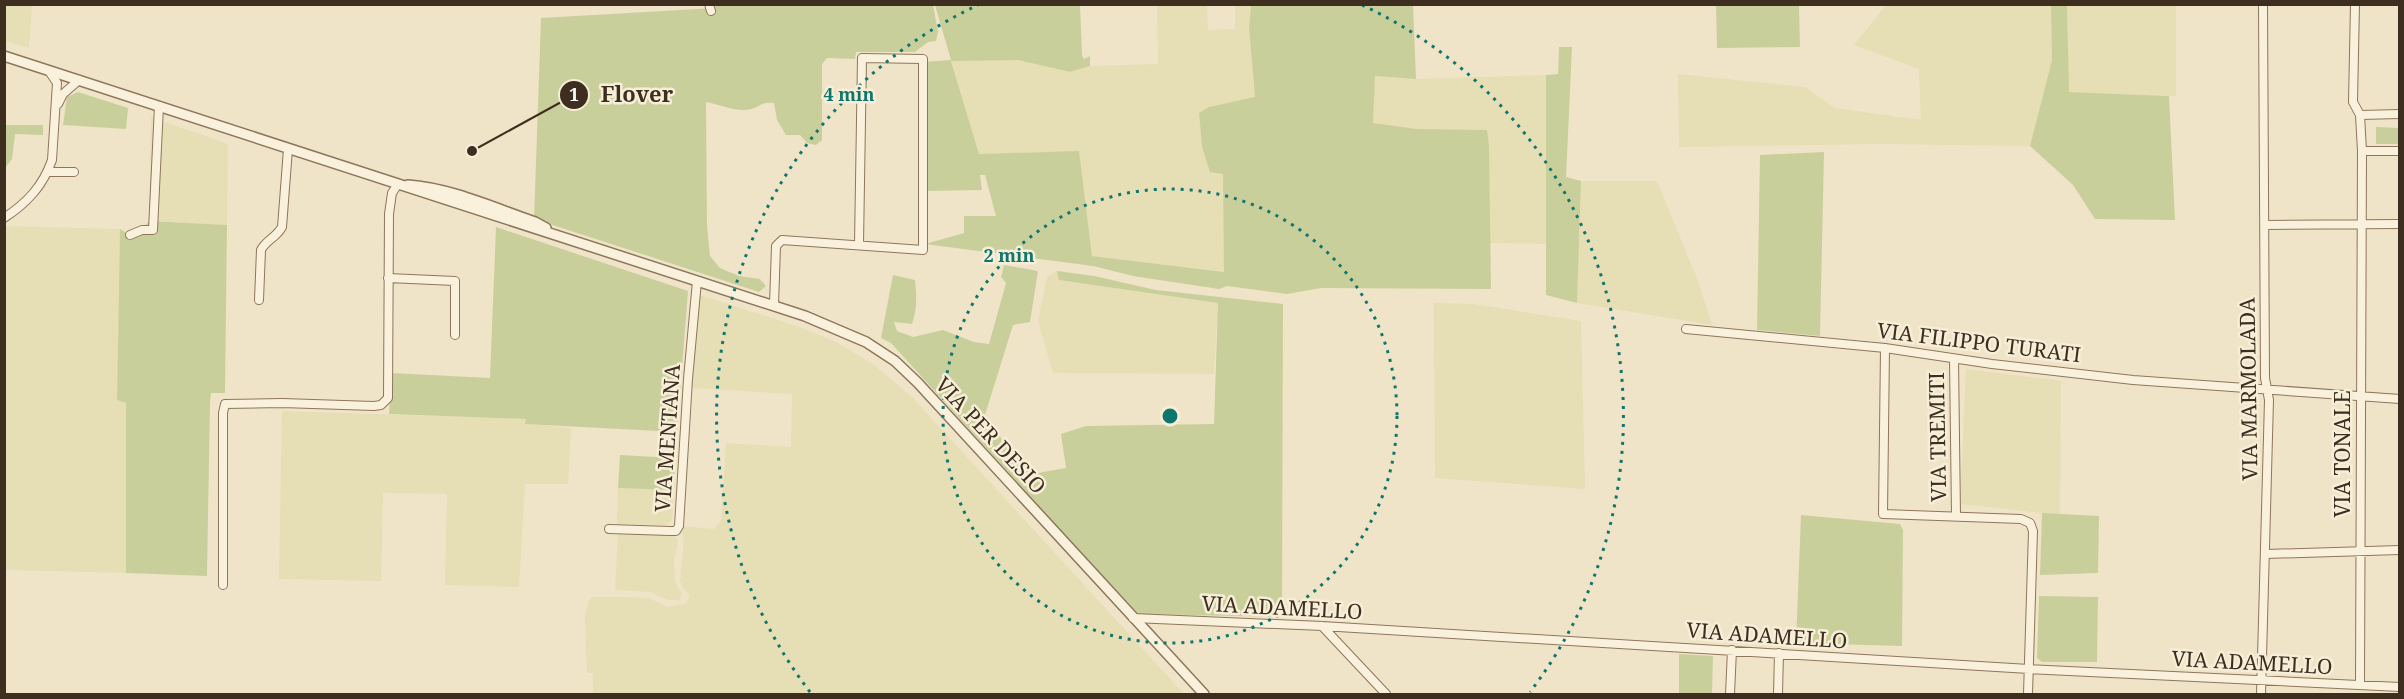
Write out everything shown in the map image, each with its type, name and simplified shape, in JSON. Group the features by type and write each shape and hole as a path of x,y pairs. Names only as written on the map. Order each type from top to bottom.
{"street":[{"name":"VIA MARMOLADA","path":"2261,694 2269,400 2267,390 2263,4"},
{"name":"VIA TONALE","path":"2355,4 2353,102 2360,115 2362,151 2360,685"},
{"name":"VIA PER DESIO","path":"4,56 398,184 425,186 445,191 535,222 564,238 774,305 847,332 895,361 918,383 1204,694"},
{"path":"774,305 778,242 782,240 923,250 923,59 862,58 859,244"},
{"path":"4,218 25,203 48,172 52,160 57,83 56,77 49,71"},
{"path":"57,105 63,94 79,80"},
{"path":"130,235 142,230 153,230 159,106"},
{"path":"2360,115 2400,114"},
{"path":"259,300 261,250 264,243 277,236 282,227 288,149"},
{"path":"2362,151 2400,151"},
{"path":"48,172 74,172"},
{"path":"222,585 223,408 230,403 374,406 385,403 388,398 389,214 392,193 398,184"},
{"path":"2265,225 2400,224"},
{"path":"388,278 455,281 455,335"},
{"name":"VIA MENTANA","path":"609,529 676,531 679,526 697,280"},
{"name":"VIA FILIPPO TURATI","path":"1686,329 1885,348 1954,359 2133,380 2400,399"},
{"path":"1885,348 1883,514 2021,519 2030,523 2033,531 2028,694"},
{"name":"VIA TREMITI","path":"1954,359 1956,516"},
{"path":"2266,554 2400,550"},
{"name":"VIA ADAMELLO","path":"1133,618 1322,626 2029,669 2400,687"},
{"path":"1322,626 1386,694"},
{"path":"1730,694 1732,650"},
{"path":"1778,694 1779,653"}],"shaded area":[{"path":"5,4 32,5 29,48 5,41"},
{"path":"1157,5 1207,5 1208,30 1235,29 1235,6 1251,5 1249,28 1255,98 1209,107 1199,114 1202,147 1223,173 1225,272 1092,256 1079,152 979,154 951,60 1018,60 1070,72 1090,66 1158,64"},
{"path":"1886,5 2051,5 2052,60 2030,146 1881,144 1679,147 1678,74 1805,87 1835,108 1921,120 1919,69 1854,45"},
{"path":"2067,5 2176,5 2176,96 2068,92"},
{"path":"1546,75 1546,244 1490,243 1489,146 1486,130 1417,129 1373,123 1374,76 1416,79"},
{"path":"151,117 228,144 227,225 149,221"},
{"path":"1581,181 1657,181 1698,281 1712,325 1577,303"},
{"path":"5,226 120,229 117,399 126,403 126,573 5,570"},
{"path":"1057,271 1059,280 1218,303 1214,374 1053,373 1038,321 1047,277"},
{"path":"700,295 800,327 836,342 873,364 912,397 1184,694 593,694 593,673 587,673 585,615 589,600 593,597 649,598 667,607 685,604 689,598 688,592 684,590 680,581 684,540 681,526 714,529 721,520 726,443 791,447 792,394 691,388"},
{"path":"1434,303 1474,304 1581,321 1585,489 1435,478"},
{"path":"1966,369 2061,381 2060,515 1960,504"},
{"path":"282,411 526,419 526,424 571,428 568,484 525,484 519,587 445,585 447,494 383,493 381,581 279,579"},
{"path":"618,488 674,490 672,520 666,525 617,524"},
{"path":"618,533 674,535 678,541 674,561 675,581 682,594 679,600 668,600 650,592 615,590"}],"green space":[{"path":"717,4 933,5 938,32 936,41 928,42 915,52 856,52 855,59 827,58 822,64 822,140 816,145 807,143 800,135 786,135 777,120 774,103 740,110 706,102 707,226 710,256 720,268 739,276 760,279 766,286 759,292 534,219 541,18 715,8"},
{"path":"935,5 1080,5 1082,55 1084,59 1090,56 1090,66 1070,72 1018,60 951,61 979,154 1079,151 1092,256 1224,272 1223,174 1210,172 1202,147 1199,113 1209,107 1255,97 1249,28 1251,5 1413,5 1416,79 1375,76 1373,123 1417,129 1487,130 1491,289 1321,288 1287,294 1227,286 1219,289 1133,276 1093,266 925,244 964,233 964,216 996,216 985,175 980,175 982,190 925,191 923,62 951,60"},
{"path":"1716,5 1799,5 1800,47 1717,48"},
{"path":"2051,5 2067,5 2069,92 2169,96 2175,220 2095,219 2073,185 2030,146 2052,60"},
{"path":"1559,47 1572,47 1566,177 1581,181 1577,303 1546,295 1546,75 1558,74"},
{"path":"78,92 128,108 126,129 63,125 67,97"},
{"path":"5,125 43,125 43,135 15,134 12,159 5,168"},
{"path":"2376,127 2399,128 2399,144 2376,144"},
{"path":"1824,152 1820,336 1757,330 1760,155"},
{"path":"149,221 227,225 225,393 211,393 210,403 207,576 126,573 126,403 117,400 120,229 130,235 142,230"},
{"path":"496,227 688,291 677,432 525,424 526,419 389,414 391,373 490,378"},
{"path":"1004,265 1038,271 1030,322 1013,325 984,418 1032,474 1066,468 1061,434 1086,426 1214,424 1218,303 1059,280 1057,271 1094,276 1156,290 1283,304 1282,617 1139,614 891,343 881,338 893,275 915,280 916,292 916,308 912,324 894,322 897,331 913,337 943,330 974,342 989,344 1006,283 1001,277"},
{"path":"620,455 675,458 674,490 618,488"},
{"path":"2042,513 2099,516 2098,573 2040,575"},
{"path":"1801,515 1900,524 1903,530 1902,646 1796,643"},
{"path":"2039,596 2098,597 2097,662 2042,662 2037,658"},
{"path":"1679,654 1713,656 1712,694 1679,694"}],"place":[{"name":"Flover","path":"472,151"}]}
